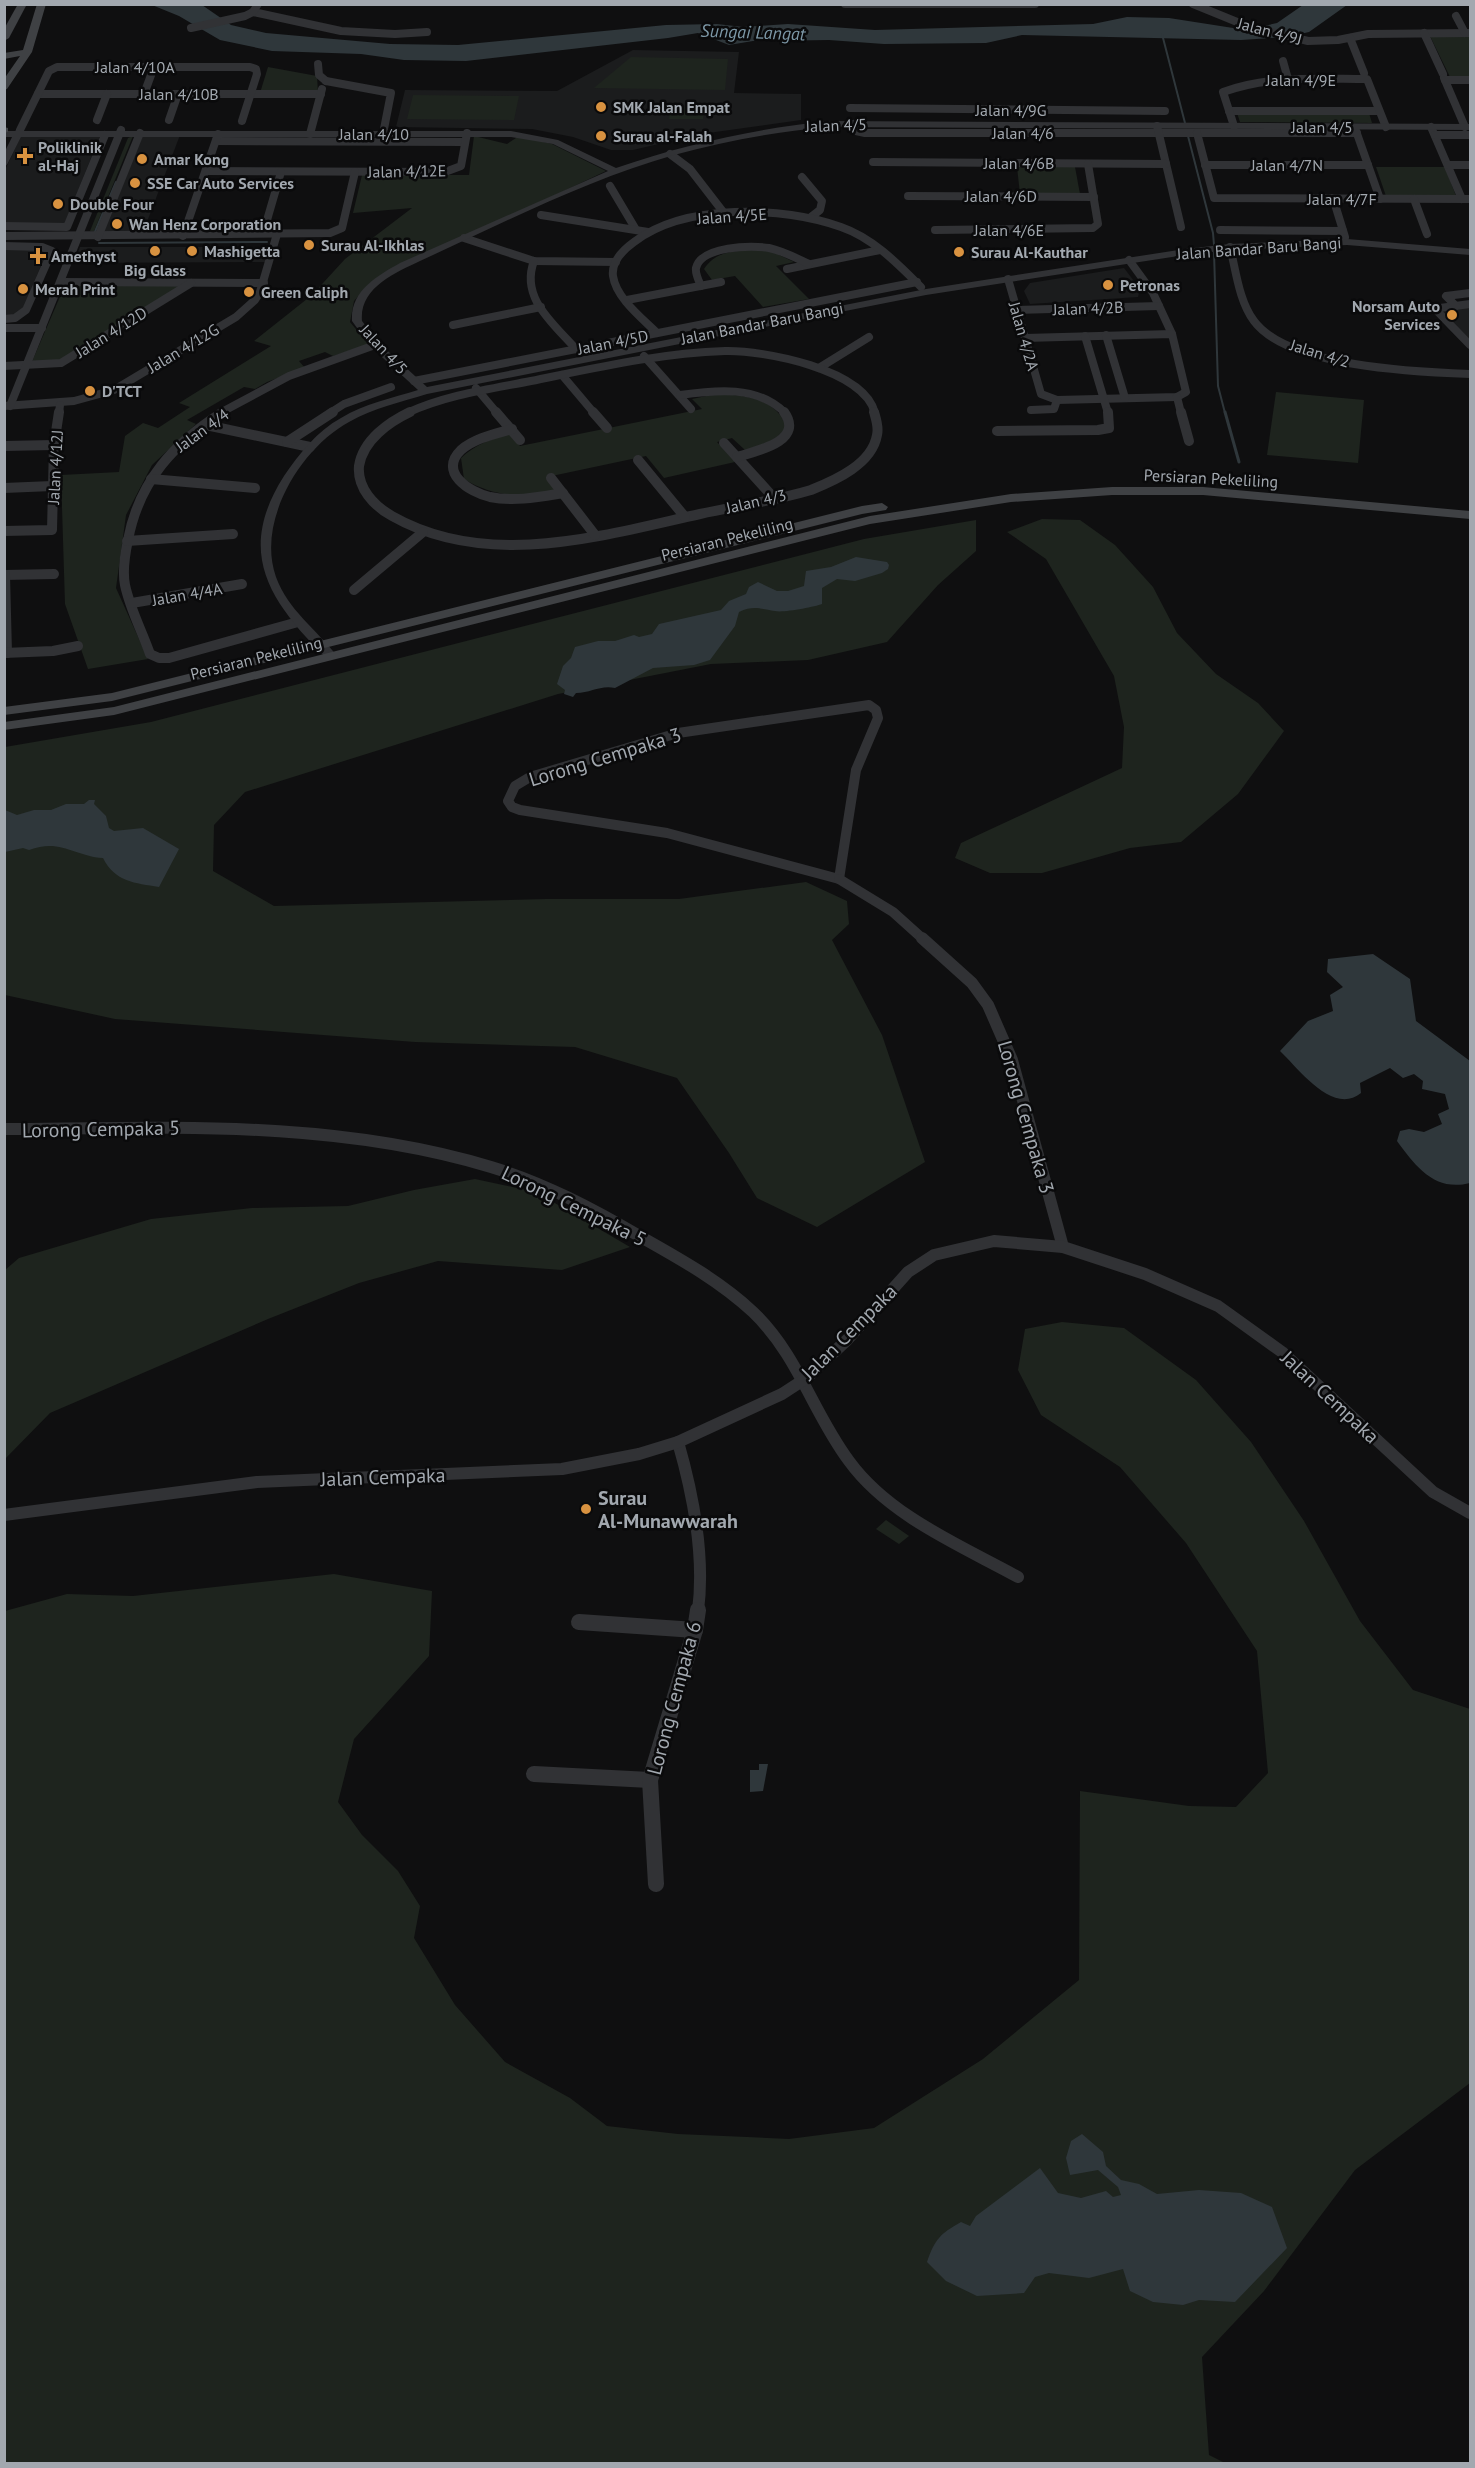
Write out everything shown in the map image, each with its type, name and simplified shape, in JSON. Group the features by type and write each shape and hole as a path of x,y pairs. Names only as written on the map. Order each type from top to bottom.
{"main road":[{"path":"4,38 23,4"},
{"path":"4,87 27,52 42,4"},
{"path":"4,56 27,52"},
{"name":"Persiaran Pekeliling","path":"4,711 112,697 862,510 997,489 1115,481 1201,482 1385,502 1470,515"},
{"name":"Persiaran Pekeliling","path":"4,726 114,711 870,520 1011,498 1112,491 1203,491 1385,502 1470,504"}],"street":[{"path":"253,12 258,4"},
{"path":"845,5 1035,4"},
{"name":"Jalan 4/9J","path":"1193,4 1230,20 1299,39 1320,41 1368,34 1468,33"},
{"path":"191,28 253,12 341,31 395,34 427,32"},
{"path":"1456,16 1468,33"},
{"path":"1424,33 1469,130"},
{"path":"1350,38 1364,73"},
{"path":"1283,61 1288,80"},
{"path":"318,64 319,75 326,81 392,93 383,134"},
{"path":"144,94 154,67"},
{"name":"Jalan 4/10A","path":"4,162 49,71 57,68 250,67 257,72 251,94"},
{"path":"1444,77 1470,80"},
{"name":"Jalan 4/9E","path":"1234,126 1223,92 1253,80 1367,79 1386,127"},
{"path":"310,134 322,84 326,81"},
{"name":"Jalan 4/10B","path":"38,94 321,94"},
{"path":"97,120 107,94"},
{"path":"169,120 178,94"},
{"path":"242,120 251,94"},
{"name":"Jalan 4/9G","path":"850,108 1164,111"},
{"name":"Jalan 4/9G","path":"955,109 956,124"},
{"name":"Jalan 4/9G","path":"1068,110 1071,125"},
{"path":"1458,110 1470,110"},
{"path":"1229,111 1379,111"},
{"name":"Jalan 4/5","path":"424,391 375,345 357,321 356,313 362,295 381,279 464,238 615,171 670,154 775,131 853,124 1071,125 1158,129 1234,126 1356,130 1386,127 1433,131 1469,130"},
{"name":"Jalan 4/6","path":"853,124 856,131 865,132 1158,129 1197,133 1356,130"},
{"path":"1158,129 1181,227"},
{"name":"Jalan 4/10","path":"20,130 105,135 122,133"},
{"path":"1356,130 1380,199"},
{"name":"Jalan 4/10","path":"5,131 140,133 217,137 383,134 466,138 512,134 555,142 615,171"},
{"path":"1433,131 1466,199"},
{"path":"7,406 26,366 122,133"},
{"path":"98,237 140,133"},
{"path":"1197,133 1205,165"},
{"path":"67,227 105,135"},
{"path":"183,236 217,137 466,138"},
{"name":"Jalan 4/12E","path":"355,172 455,170 461,166 466,138"},
{"path":"670,154 690,169 724,213"},
{"name":"Jalan 4/6B","path":"873,162 1166,164"},
{"path":"1088,164 1094,197"},
{"name":"Jalan 4/7N","path":"1205,165 1368,165"},
{"name":"Jalan 4/7F","path":"1205,165 1214,198 1466,199"},
{"path":"1448,165 1470,165"},
{"path":"4,236 98,237 330,233 341,230 355,172 206,171"},
{"path":"265,227 282,172"},
{"path":"802,177 817,192 822,201 820,210 811,218"},
{"path":"610,186 635,228"},
{"name":"Jalan 4/6D","path":"908,196 1094,197"},
{"name":"Jalan 4/6E","path":"935,230 1083,230 1094,228 1098,224 1094,197"},
{"path":"1333,198 1347,242"},
{"path":"1414,199 1427,234"},
{"name":"Jalan 4/5E","path":"616,262 632,242 648,232 693,218 724,213 787,214 843,227 880,250 927,292"},
{"path":"541,215 635,228 648,232"},
{"path":"4,226 84,227"},
{"path":"1221,230 1343,231"},
{"name":"Jalan 4/12G","path":"7,406 60,405 114,390 236,317 255,300 264,283 277,234"},
{"path":"464,238 534,261 616,262 613,277 627,300 657,333"},
{"name":"Jalan Bandar Baru Bangi","path":"331,656 286,609 274,584 264,556 265,530 275,500 310,447 336,425 349,418 424,391 927,292 1129,260 1230,247 1347,242 1470,252"},
{"path":"4,246 49,248 52,251 29,303 20,315 4,319"},
{"name":"Jalan 4/2","path":"1230,247 1250,314 1267,334 1306,351 1365,366 1420,372 1470,374"},
{"path":"701,286 697,276 698,262 708,254 730,248 769,248 790,254 808,264"},
{"path":"787,269 880,250"},
{"path":"1031,410 1054,409 1057,400 1177,397 1186,392 1172,334 1153,293 1129,260"},
{"path":"534,261 528,278 532,293 576,349"},
{"path":"47,263 69,263"},
{"name":"Jalan 4/2A","path":"1008,279 1041,394 1057,400"},
{"path":"61,282 264,283"},
{"path":"627,300 721,282"},
{"name":"Jalan 4/5D","path":"414,381 917,282"},
{"name":"Jalan 4/12D","path":"4,366 61,363 191,283"},
{"path":"1456,306 1446,296 1470,293"},
{"path":"29,303 52,303"},
{"path":"1470,304 1440,308 1437,311 1470,345"},
{"name":"Jalan 4/2B","path":"1016,310 1159,306"},
{"path":"453,325 541,307"},
{"path":"4,328 42,328"},
{"path":"1024,338 1172,334"},
{"path":"1106,335 1125,398"},
{"path":"997,431 1109,428 1110,418 1085,336"},
{"path":"819,368 869,337"},
{"name":"Jalan 4/4","path":"298,622 163,659 150,654 124,578 127,541 135,511 161,462 206,425 268,385 375,345"},
{"path":"637,348 691,409"},
{"name":"Jalan 4/3","path":"728,351 773,355 819,368 846,381 868,399 878,417 879,431 875,446 841,477 812,489 542,545 513,546 472,543 423,532 390,516 370,501 360,482 359,471 364,450 379,432 399,417 436,402 479,391 647,359 697,352 728,351"},
{"path":"562,375 608,428"},
{"path":"470,381 520,440"},
{"path":"287,442 344,404 391,387"},
{"path":"680,395 722,391 744,393 766,400 785,413 791,430 783,439 737,457"},
{"path":"1177,397 1189,441"},
{"name":"Jalan 4/12J","path":"4,531 52,530 54,445 60,405"},
{"path":"206,425 310,447"},
{"path":"512,429 479,439 465,448 455,457 453,468 456,478 466,488 482,495 499,498 538,498 562,493"},
{"path":"724,443 774,498"},
{"path":"4,446 54,445"},
{"path":"638,460 685,517"},
{"path":"551,478 595,535"},
{"path":"152,479 255,488"},
{"path":"4,488 52,486"},
{"path":"354,590 423,532"},
{"path":"127,541 233,534"},
{"path":"54,574 5,575 6,653 53,651 78,646"},
{"name":"Jalan 4/4A","path":"132,603 242,584"},
{"name":"Lorong Cempaka 3","path":"839,879 856,770 879,713 876,707 869,705 678,733 530,777 513,787 508,794 508,801 512,807 520,810 667,833 839,879 893,912 966,977 988,1005 1012,1060 1063,1247"},
{"name":"Lorong Cempaka 5","path":"4,1129 296,1130 395,1143 492,1168 537,1184 606,1217 717,1283 747,1306 768,1326 788,1352 805,1379 835,1439 868,1483 891,1505 1018,1577"},
{"name":"Jalan Cempaka","path":"4,1515 257,1482 562,1469 610,1461 678,1442 782,1394 805,1379 847,1340 908,1272 934,1255 994,1241 1063,1247 1134,1270 1218,1306 1282,1352 1433,1492 1470,1514"},
{"name":"Lorong Cempaka 6","path":"656,1884 650,1780 695,1630 699,1600 699,1571 685,1467 678,1442"},
{"path":"579,1623 695,1630"},
{"path":"534,1774 650,1780"}],"shaded area":[{"path":"1470,35 1470,77 1450,77 1430,36"},
{"name":"SMK Jalan Empat","path":"633,50 739,52 734,93 801,94 801,120 701,134 633,150 611,150 573,137 532,129 396,127 405,90 557,91"},
{"path":"631,57 728,59 725,90 594,88"},
{"path":"268,67 317,76 318,93 260,93"},
{"path":"413,95 519,96 514,120 407,119"},
{"path":"670,107 704,107 703,119 669,119"},
{"path":"1237,113 1369,113 1372,123 1240,122"},
{"path":"143,135 180,135 142,235 102,235"},
{"path":"21,136 100,136 64,225 5,224 5,170"},
{"path":"133,136 94,231 90,231 128,138"},
{"path":"474,136 507,144 519,136 552,144 606,171 370,283 354,301 350,322 369,345 333,356 325,352 299,361 305,368 267,382 255,389 244,387 187,420 196,424 152,465 126,515 116,588 148,659 88,669 65,604 61,475 119,472 125,436 143,423 158,428 190,407 179,403 271,346 254,341 312,295 345,259 412,208 353,213 362,175 469,175"},
{"path":"1017,167 1075,167 1080,194 1020,194"},
{"path":"1376,167 1445,167 1456,196 1386,196"},
{"path":"80,247 270,247 266,262 74,263"},
{"path":"5,248 41,248 47,252 22,310 19,314 5,316"},
{"path":"761,249 794,262 776,266 809,299 763,307 735,276 712,280 704,269 709,262 722,254"},
{"path":"1124,268 1140,289 1138,297 1030,304 1024,291 1030,283"},
{"path":"65,285 181,286 55,363 31,364"},
{"path":"1470,306 1470,341 1442,312"},
{"path":"1276,392 1364,400 1358,463 1267,455"},
{"path":"711,395 745,396 765,403 781,416 787,426 769,442 745,450 732,438 717,442 735,462 664,478 646,456 547,477 556,492 544,494 497,493 464,479 461,458 472,449 490,440 511,434 520,446 702,409 692,399"},
{"path":"1042,519 1080,520 1115,545 1153,587 1177,633 1216,674 1258,703 1284,731 1238,794 1181,842 1130,848 1042,873 990,873 955,858 961,843 1122,768 1124,727 1114,676 1046,559 1007,532"},
{"path":"976,520 976,551 938,585 887,642 808,660 711,664 558,694 245,792 214,825 213,871 274,906 546,899 679,899 806,882 847,901 849,924 832,940 882,1035 925,1162 817,1227 757,1198 677,1078 575,1047 415,1042 115,1019 5,995 5,747 151,722 864,539"},
{"path":"475,1179 536,1192 630,1247 562,1270 438,1261 359,1283 268,1319 50,1413 5,1459 5,1270 19,1258 151,1219 252,1208 348,1206 414,1190"},
{"path":"1062,1322 1124,1328 1196,1380 1251,1442 1304,1521 1360,1621 1413,1690 1470,1709 1470,2083 1355,2170 1264,2291 1202,2357 1209,2455 1225,2463 5,2464 5,1611 67,1594 133,1596 334,1574 432,1591 429,1656 354,1739 338,1802 362,1835 398,1871 420,1906 414,1938 455,2005 505,2062 570,2098 607,2126 678,2134 789,2139 874,2128 983,2059 1079,1980 1080,1791 1189,1806 1236,1807 1268,1773 1257,1651 1186,1543 1120,1467 1041,1415 1018,1370 1025,1329"},
{"path":"886,1520 909,1536 899,1544 876,1529"}],"water":[{"name":"Sungai Langat","path":"152,5 202,5 231,25 266,33 390,44 458,45 666,25 717,24 743,27 788,24 875,30 1093,24 1127,17 1169,18 1246,30 1277,23 1303,5 1347,5 1309,32 1287,37 1241,40 1022,35 986,43 884,44 829,40 753,41 729,45 698,33 466,61 404,60 361,54 272,51 220,40 179,16"},
{"path":"856,557 887,562 888,569 855,581 837,579 822,588 822,604 785,611 753,608 739,612 735,626 710,660 694,665 653,668 615,688 576,693 573,697 564,694 565,690 557,684 563,666 571,658 575,647 598,641 615,641 634,635 639,637 652,634 659,624 721,610 729,601 746,594 749,587 758,582 777,591 788,591 804,586 806,571 831,567"},
{"path":"89,800 95,800 94,804 106,816 109,828 114,831 143,828 179,849 159,887 120,877 113,872 103,858 58,847 40,847 29,850 23,848 5,852 5,810 17,815 34,810 51,810 66,804 84,804"},
{"path":"1373,954 1410,979 1416,1021 1470,1061 1470,1183 1458,1185 1437,1181 1419,1168 1397,1141 1400,1131 1409,1129 1424,1132 1442,1124 1438,1114 1449,1109 1445,1094 1422,1089 1423,1081 1414,1074 1403,1078 1390,1068 1360,1083 1361,1093 1350,1099 1339,1099 1317,1087 1280,1051 1308,1021 1333,1011 1330,995 1343,987 1327,972 1328,959"},
{"path":"759,1764 768,1764 763,1791 750,1792 750,1770 759,1770"},
{"path":"1082,2134 1103,2152 1106,2166 1121,2180 1139,2184 1157,2194 1199,2190 1241,2193 1272,2207 1287,2248 1235,2302 1199,2300 1183,2305 1153,2302 1130,2291 1123,2269 1089,2278 1049,2273 1035,2277 1024,2293 977,2296 946,2281 927,2262 936,2242 943,2234 961,2222 970,2226 976,2216 1040,2168 1058,2193 1081,2198 1106,2191 1113,2197 1121,2195 1118,2187 1098,2170 1070,2175 1066,2158 1071,2141"}],"waterway":[{"path":"1162,34 1185,123"},
{"path":"1188,136 1213,233 1214,245"},
{"path":"94,234 116,182"},
{"path":"99,243 267,242"},
{"path":"1214,252 1218,386 1225,413"},
{"path":"1225,412 1239,462"}],"place":[{"name":"SMK Jalan Empat","path":"601,107"},
{"name":"Surau al-Falah","path":"601,136"},
{"name":"Poliklinik al-Haj","path":"25,156"},
{"name":"Amar Kong","path":"142,159"},
{"name":"SSE Car Auto Services","path":"135,183"},
{"name":"Double Four","path":"58,204"},
{"name":"Wan Henz Corporation","path":"117,224"},
{"name":"Surau Al-Ikhlas","path":"309,245"},
{"name":"Big Glass","path":"155,251"},
{"name":"Mashigetta","path":"192,251"},
{"name":"Surau Al-Kauthar","path":"959,252"},
{"name":"Amethyst","path":"38,256"},
{"name":"Petronas","path":"1108,285"},
{"name":"Merah Print","path":"23,289"},
{"name":"Green Caliph","path":"249,292"},
{"name":"Norsam Auto Services","path":"1452,315"},
{"name":"D'TCT","path":"90,391"},
{"name":"Surau Al-Munawwarah","path":"586,1509"}]}
